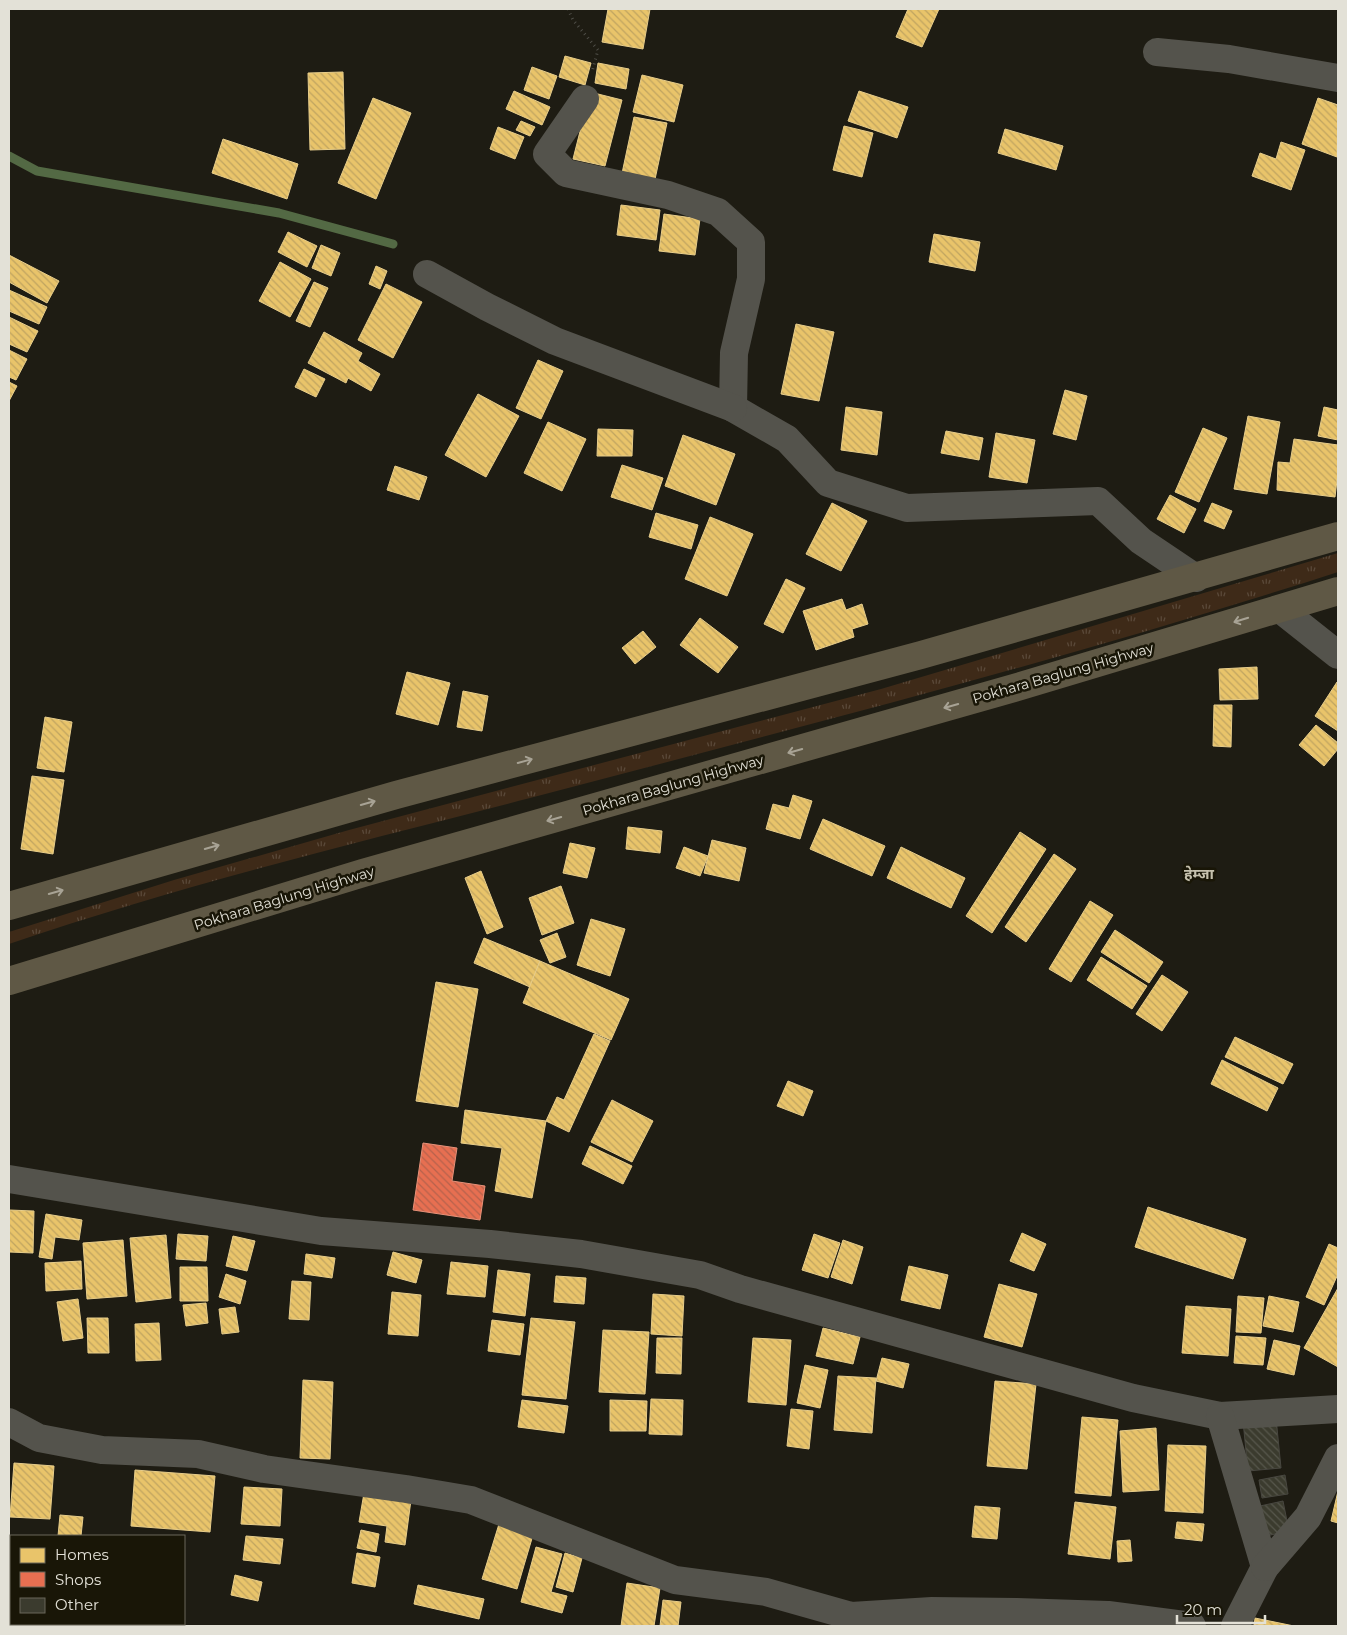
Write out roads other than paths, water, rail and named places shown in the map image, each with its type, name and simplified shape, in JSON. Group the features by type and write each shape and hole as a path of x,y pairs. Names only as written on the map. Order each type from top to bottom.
{"highway":[{"path":"9,906 396,795 921,655 1338,536"},
{"name":"Pokhara Baglung Highway","path":"9,981 363,873 1014,688 1338,591"}],"street":[{"path":"1156,52 1228,59 1338,78"},
{"path":"585,99 547,154 566,173 668,196 718,212 751,242 751,279 734,353 733,408"},
{"path":"427,274 555,341 733,408 787,439 828,483 907,508 1098,501 1141,540 1196,578"},
{"path":"1280,609 1338,655"},
{"path":"9,1180 321,1232 490,1244 581,1254 700,1275 740,1289 1133,1398 1220,1416 1338,1410"},
{"path":"1220,1416 1265,1567"},
{"path":"9,1422 39,1438 102,1450 198,1454 264,1469 406,1488 471,1500 675,1580 766,1592 851,1616 932,1611 1026,1612 1108,1615 1192,1626"},
{"path":"1235,1626 1265,1567 1308,1517 1338,1458"}],"waterway":[{"path":"9,156 37,171 279,213 393,244"}],"district":[{"name":"हेम्जा","path":"1199,873"}]}
